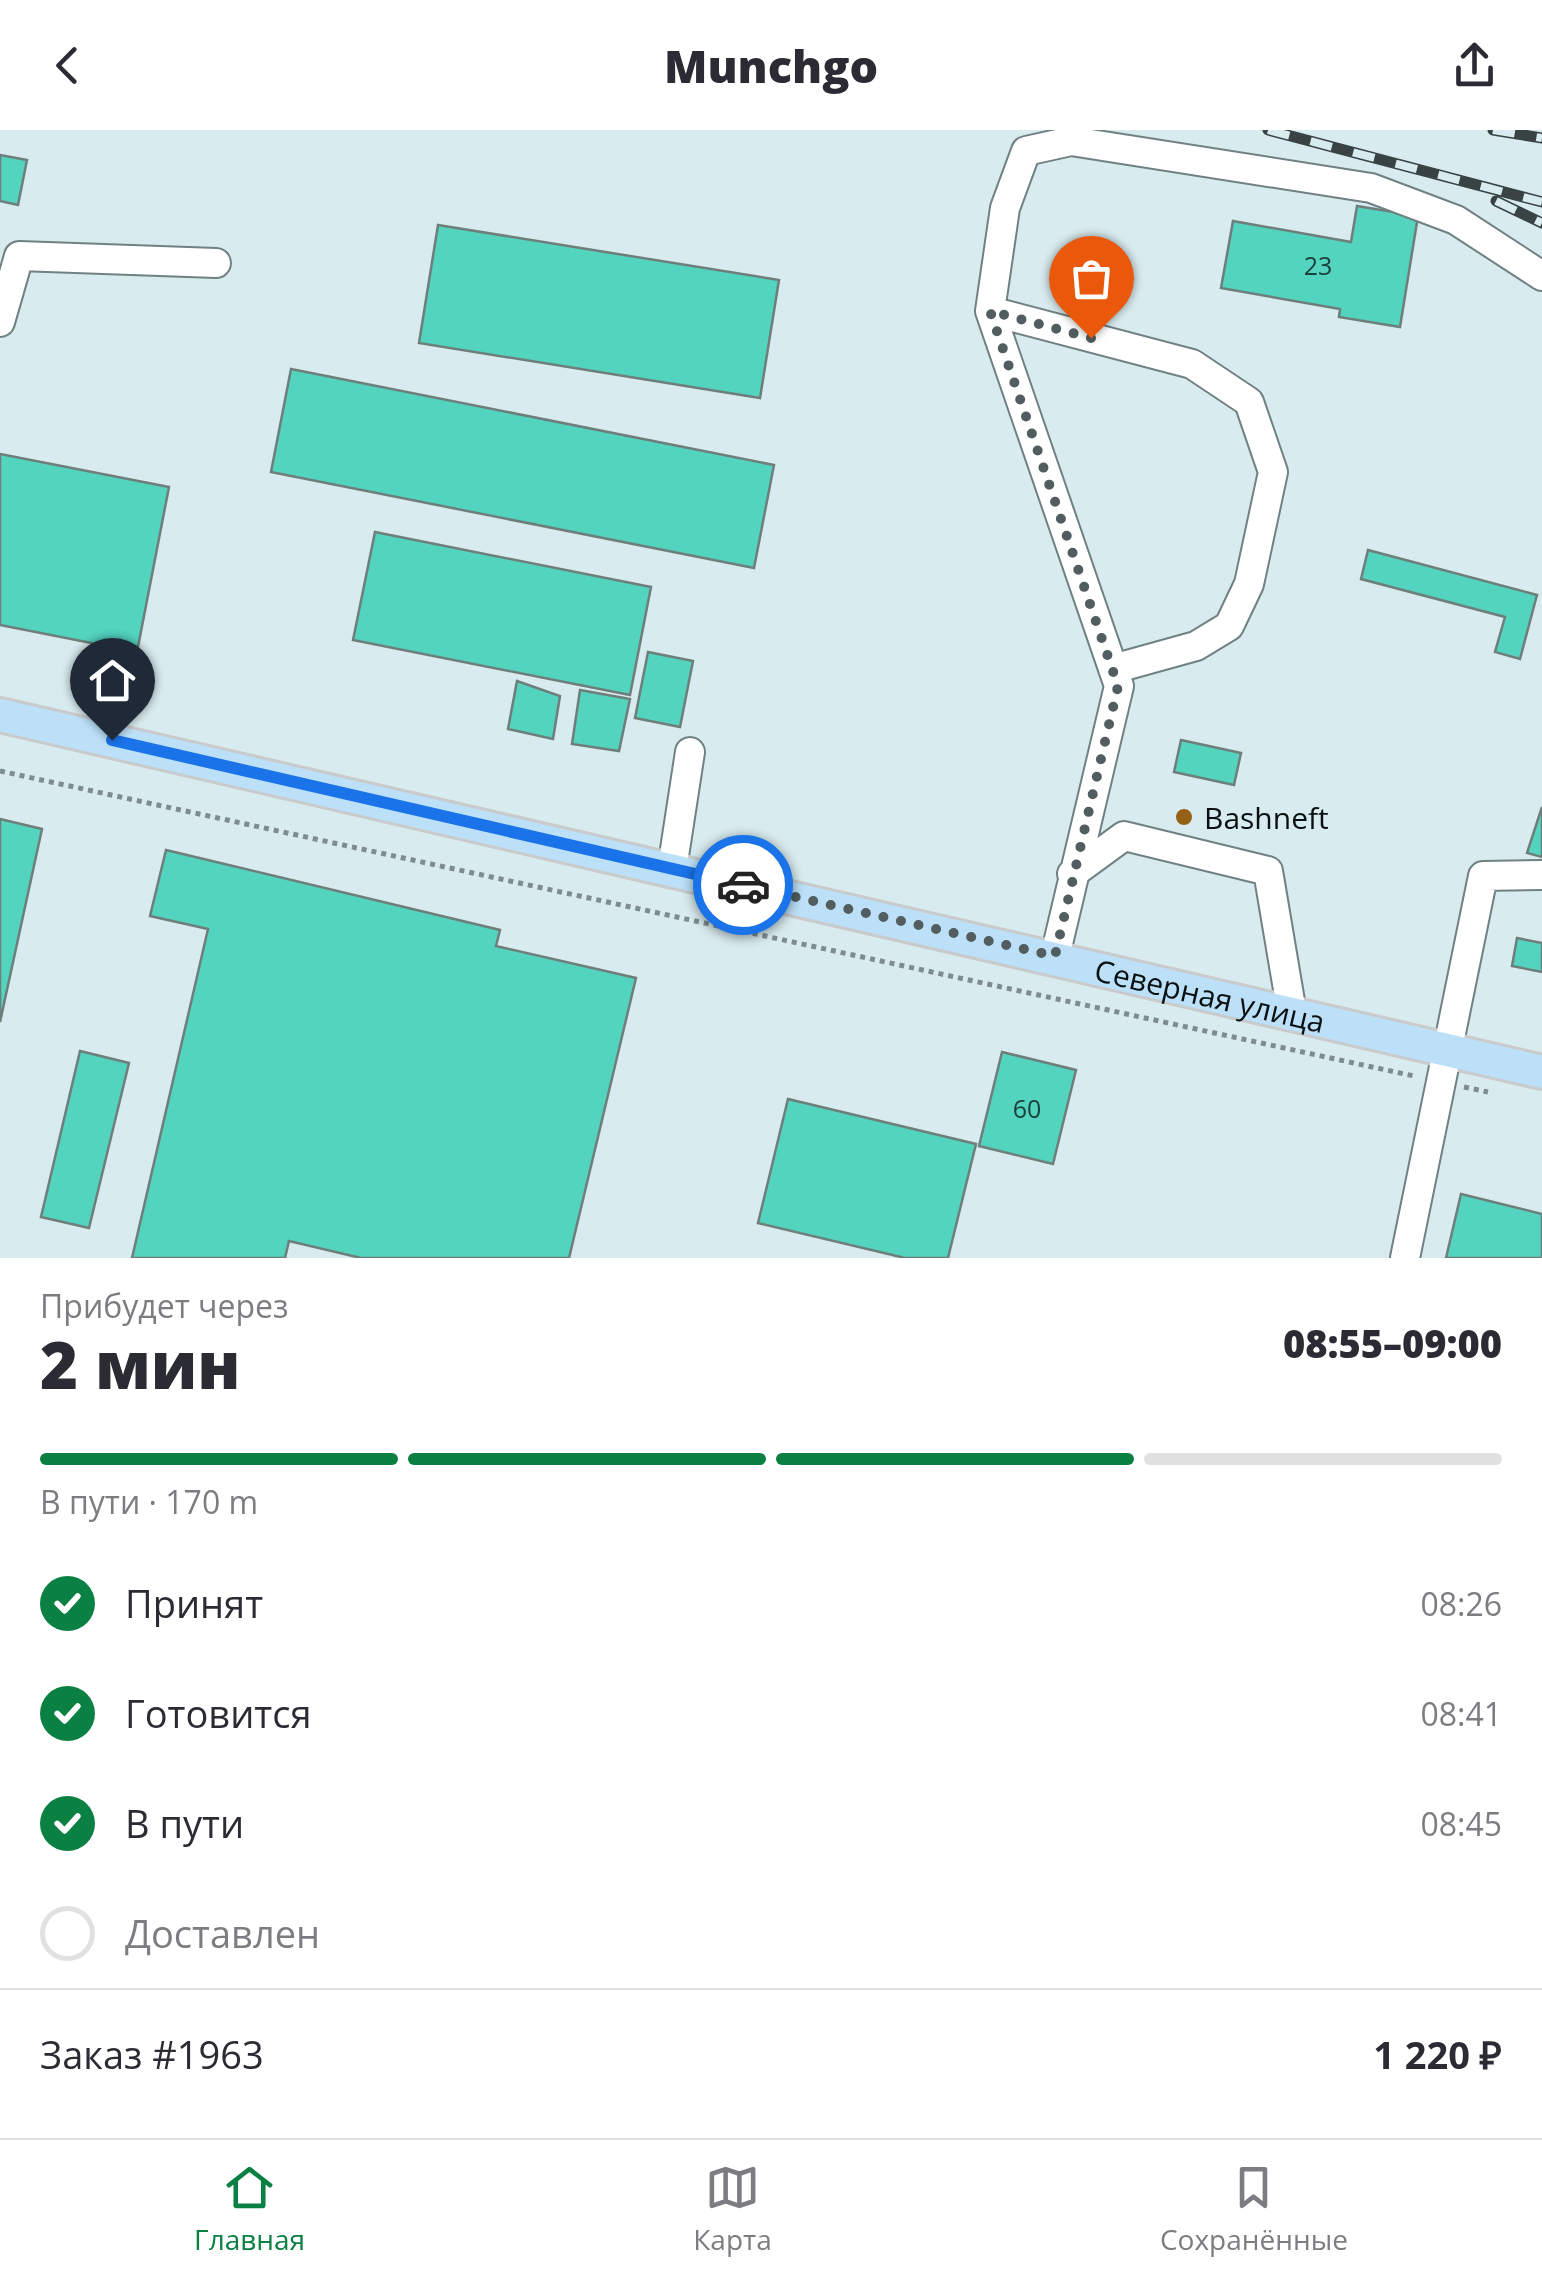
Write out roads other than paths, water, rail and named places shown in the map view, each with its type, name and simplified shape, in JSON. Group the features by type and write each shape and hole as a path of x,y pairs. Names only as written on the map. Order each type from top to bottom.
{"main road":[{"name":"Северная улица","path":"0,714 1542,1072"}],"street":[{"path":"1055,956 1118,686 990,311 1005,208 1026,151 1071,142 1371,188 1456,220 1542,276"},
{"path":"0,322 19,256 216,263"},
{"path":"990,311 1192,364 1250,402 1273,472 1249,584 1230,626 1196,646 1113,669"},
{"path":"672,868 690,752"},
{"path":"1072,874 1124,836 1268,871 1292,1013"},
{"path":"1405,1258 1482,876 1542,875"}],"railway":[{"path":"1268,130 1542,202"},
{"path":"1493,130 1542,138"},
{"path":"1496,201 1542,223"}],"place":[{"name":"Bashneft","path":"1184,817"}]}
